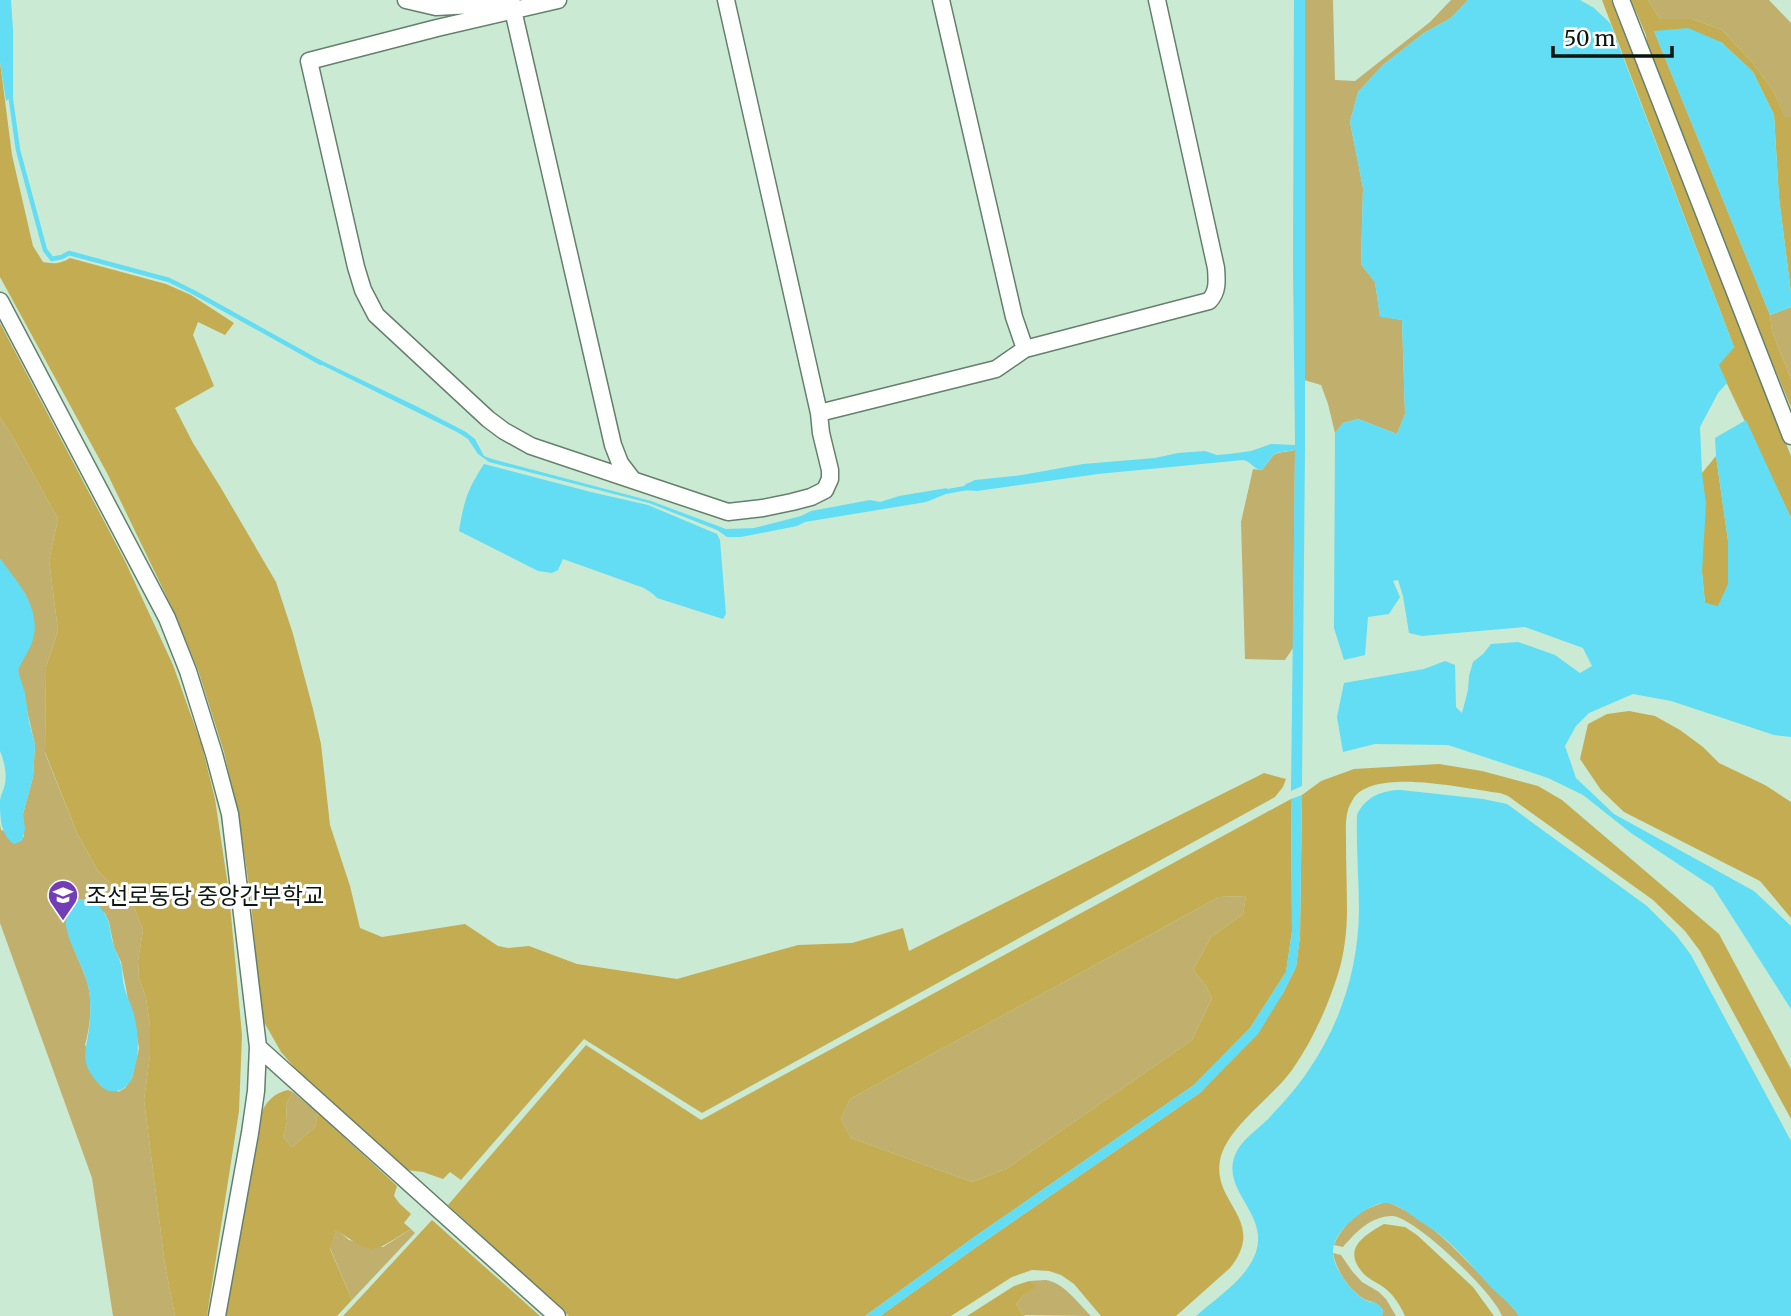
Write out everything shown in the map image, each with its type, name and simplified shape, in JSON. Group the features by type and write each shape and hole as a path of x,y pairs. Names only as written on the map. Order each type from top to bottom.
{"street":[{"path":"406,0 436,7 555,1"},
{"path":"555,1 309,61 363,290 376,315 504,431 531,446 728,512 763,508 811,497 825,490 830,479 830,470 726,0"},
{"path":"941,0 1014,317 1025,349"},
{"path":"819,413 996,369 1025,349 1209,301 1215,295 1216,268 1157,0"},
{"path":"1621,0 1791,436"},
{"path":"513,10 613,445 620,463 633,480"},
{"path":"0,301 167,618 188,671 230,814 258,1046 256,1091 250,1133 217,1316"},
{"path":"258,1046 557,1316"}],"shaded area":[{"path":"1305,0 1333,0 1335,80 1355,81 1430,22 1451,0 1468,0 1451,18 1424,33 1383,65 1358,92 1350,122 1363,188 1361,264 1375,282 1380,316 1402,320 1405,414 1397,434 1358,419 1343,423 1335,433 1321,385 1304,380"},
{"path":"1602,0 1611,0 1791,456 1791,518 1718,365 1734,347"},
{"path":"1631,0 1648,0 1660,19 1692,19 1722,30 1753,63 1774,92 1785,117 1791,117 1791,293 1779,198 1774,115 1753,72 1721,42 1654,31 1770,315 1772,331 1791,379 1791,407 1758,330"},
{"path":"1648,0 1769,0 1791,23 1791,117 1785,118 1774,92 1753,63 1722,30 1692,19 1660,19"},
{"path":"0,62 12,155 33,246 43,262 57,263 70,258 166,284 191,295 234,323 225,335 198,322 193,335 214,386 175,408 276,582 313,709 321,744 330,825 350,886 360,928 382,937 465,924 498,946 529,946 577,964 677,979 798,945 852,943 903,928 909,951 1264,773 1286,779 1283,787 1275,797 702,1113 584,1039 461,1180 450,1172 443,1179 407,1170 301,1075 281,1052 264,1022 259,999 251,900 239,817 224,752 198,670 176,616 107,473 0,277"},
{"path":"1791,307 1791,379 1772,331 1770,315"},
{"path":"0,323 125,561 173,665 202,746 215,799 229,893 242,1035 239,1111 207,1316 175,1316 165,1265 144,1100 150,1055 150,1026 146,998 139,978 138,961 143,930 135,909 98,871 77,833 45,752 46,667 58,631 49,560 58,519 0,417"},
{"path":"0,417 58,519 49,560 58,631 46,667 45,753 77,833 98,871 135,909 143,930 138,961 139,978 146,998 150,1026 150,1055 144,1100 165,1265 175,1316 113,1316 92,1178 0,923 0,824 1,830 24,837 23,814 33,777 35,745 18,671 26,595 0,559","holes":["80,899 105,913 121,962 139,1048 132,1078 125,1088 118,1092 85,1045 90,1018 89,990 68,930 71,908"]},
{"path":"1295,450 1293,648 1285,660 1245,659 1241,522 1253,469 1262,470 1275,454"},
{"path":"1716,456 1728,541 1728,585 1718,607 1705,603 1702,572 1702,473"},
{"path":"1629,711 1655,716 1680,730 1719,763 1765,785 1791,802 1791,918 1760,881 1624,812 1601,790 1580,759 1588,724 1607,714"},
{"path":"1439,764 1482,771 1538,786 1562,800 1719,934 1791,1069 1791,1119 1700,951 1685,931 1653,900 1508,796 1424,782 1383,783 1367,788 1355,796 1348,810 1346,935 1340,967 1324,1011 1307,1047 1292,1070 1231,1136 1220,1160 1224,1189 1241,1224 1243,1237 1240,1251 1230,1268 1176,1316 1101,1316 1074,1284 1061,1275 1032,1270 1012,1277 951,1316 880,1316 1201,1092 1282,995 1296,967 1300,936 1302,795 1321,781 1354,769"},
{"path":"1291,799 1292,931 1286,972 1250,1028 1194,1085 865,1316 569,1316 448,1205 586,1045 701,1120","holes":["1246,896 1243,914 1211,937 1193,970 1212,998 1192,1040 1006,1169 972,1182 851,1138 841,1119 850,1099 1219,897"]},
{"path":"1246,896 1243,914 1211,937 1193,970 1212,998 1192,1040 1006,1169 972,1182 851,1138 841,1119 850,1099 1219,897"},
{"path":"288,1090 293,1092 286,1104 287,1122 283,1137 292,1147 315,1127 318,1113 397,1186 394,1196 411,1214 404,1223 411,1229 374,1249 359,1245 336,1230 330,1249 352,1300 337,1316 224,1316 255,1131 269,1100"},
{"path":"293,1092 318,1113 315,1127 292,1147 283,1137 287,1122 286,1104"},
{"path":"1387,1202 1416,1217 1442,1237 1519,1316 1502,1316 1485,1291 1453,1258 1403,1219 1392,1216 1377,1219 1358,1231 1343,1247 1334,1245 1355,1217"},
{"path":"432,1220 540,1316 343,1316"},
{"path":"1384,1224 1405,1227 1417,1235 1473,1287 1494,1316 1405,1316 1397,1301 1363,1273 1354,1257 1363,1238"},
{"path":"336,1229 349,1240 383,1247 411,1229 415,1233 352,1300 330,1248"},
{"path":"1333,1253 1341,1255 1362,1282 1386,1299 1396,1316 1382,1316 1382,1309 1377,1304 1364,1299 1348,1285 1340,1273"},
{"path":"1046,1280 1065,1289 1091,1316 1023,1315 1016,1304 1036,1286 1029,1281"},
{"path":"1029,1281 1037,1286 1016,1304 1026,1316 967,1316 1014,1286"}],"water":[{"path":"0,0 11,0 13,30 13,96 6,101 0,62"},
{"path":"1294,0 1305,0 1305,447 1302,786 1291,791 1295,450 1275,454 1262,470 1243,460 1098,474 977,491 961,490 975,480 1083,464 1205,451 1217,455 1229,454 1251,451 1271,444 1295,445"},
{"path":"1468,0 1580,0 1594,8 1610,23 1734,347 1719,365 1727,383 1718,393 1700,427 1706,504 1702,572 1705,603 1718,606 1728,584 1728,541 1715,438 1746,420 1791,518 1791,737 1774,735 1671,701 1633,694 1589,713 1576,726 1565,746 1576,778 1614,814 1754,891 1791,926 1791,1009 1713,887 1631,833 1583,795 1548,778 1448,745 1375,744 1343,752 1337,717 1344,683 1424,669 1445,661 1455,665 1456,707 1462,713 1473,662 1491,644 1518,642 1555,655 1580,673 1592,666 1583,648 1525,627 1422,636 1409,633 1398,580 1393,581 1400,597 1389,614 1368,617 1365,655 1344,660 1334,628 1335,433 1343,423 1358,419 1397,434 1405,414 1402,320 1380,317 1375,282 1361,264 1363,188 1350,122 1358,92 1383,65 1424,33 1451,18"},
{"path":"1688,28 1721,42 1753,72 1774,115 1779,198 1791,307 1770,315 1654,31"},
{"path":"318,359 466,432 475,439 484,456 651,501 726,529 754,528 811,511 870,500 880,502 947,488 946,494 926,502 805,522 741,537 727,537 717,530 649,503 489,462 478,454 468,439 457,432 324,366 317,362"},
{"path":"484,464 648,505 717,534 720,540 726,614 723,619 657,598 644,588 563,559 558,570 552,573 538,571 459,531 467,496"},
{"path":"0,559 25,594 35,624 33,640 18,671 35,745 33,777 23,814 25,829 22,841 14,844 3,830 0,812 6,776 0,751"},
{"path":"1401,790 1507,804 1647,906 1676,935 1691,955 1791,1141 1791,1316 1519,1316 1437,1232 1400,1207 1385,1203 1369,1208 1348,1224 1337,1237 1333,1252 1339,1272 1349,1286 1365,1300 1378,1304 1383,1310 1382,1316 1196,1316 1242,1275 1256,1251 1258,1236 1255,1222 1235,1183 1232,1170 1235,1155 1245,1140 1299,1084 1330,1034 1346,995 1358,933 1357,815 1369,799 1387,791"},
{"path":"1302,795 1300,936 1296,967 1258,1034 1201,1092 880,1316 865,1316 1194,1085 1250,1028 1286,972 1292,931 1291,799"},
{"path":"80,899 94,902 107,917 137,1027 138,1050 132,1077 125,1087 116,1091 100,1085 86,1063 89,991 66,926 70,911"}],"waterway":[{"path":"10,93 18,150 45,250 52,259 69,253 169,280 321,363"},
{"path":"944,492 966,488"}],"place":[{"name":"조선로동당 중앙간부학교","path":"63,922"}]}
